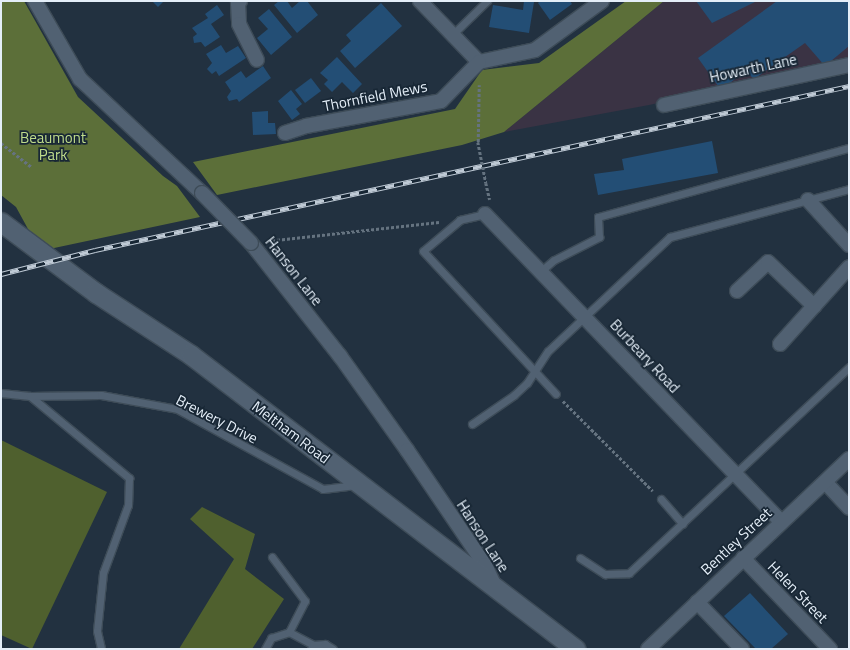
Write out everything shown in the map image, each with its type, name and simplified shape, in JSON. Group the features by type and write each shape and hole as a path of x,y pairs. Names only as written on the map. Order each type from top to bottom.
{"main road":[{"name":"Meltham Road","path":"1,222 96,292 191,355 576,649"}],"street":[{"name":"Hanson Lane","path":"34,1 80,79 202,193 251,243 340,356 403,444 485,565 496,589"},
{"path":"240,1 238,3 239,24 257,60"},
{"path":"420,1 479,62 535,50 602,1"},
{"name":"Thornfield Mews","path":"285,134 306,126 441,101 479,62"},
{"name":"Howarth Lane","path":"664,105 849,65"},
{"path":"808,200 849,245"},
{"name":"Burbeary Road","path":"487,208 540,272 585,317 734,475 781,522"},
{"path":"737,291 768,262 814,306"},
{"path":"780,344 849,267"},
{"name":"Bentley Street","path":"648,649 781,522 826,483 849,459"},
{"path":"826,483 849,508"},
{"name":"Helen Street","path":"743,558 830,649"},
{"path":"697,602 742,649"}],"lane":[{"path":"452,35 487,1"},
{"path":"540,272 554,260 599,237 598,217 849,148"},
{"path":"472,424 514,395 527,383 548,351 670,236 849,189"},
{"path":"487,208 460,220 423,251 556,394"},
{"path":"580,558 605,574 629,573 849,367"},
{"name":"Brewery Drive","path":"1,393 30,396 101,395 177,409 323,489 361,485"},
{"path":"30,396 129,478 128,505 103,573 97,632 101,649"},
{"path":"661,500 683,524"},
{"path":"265,649 271,638 289,632 305,601 272,557"},
{"path":"289,632 312,647 325,644 333,649"}],"path":[{"path":"479,62 478,142 486,183 487,208"},
{"path":"1,143 32,167"},
{"path":"251,243 460,220"},
{"path":"556,394 661,500"}],"shaded area":[{"path":"664,1 849,1 849,62 649,105 504,132"}],"green space":[{"name":"Beaumont Park","path":"1,1 24,1 78,97 163,176 177,186 200,217 40,251 16,207 1,195"},
{"path":"626,1 664,1 504,132 462,145 217,195 193,162 455,109 482,70 539,63"},
{"path":"1,440 107,492 32,649 1,635"},
{"path":"202,507 255,534 245,569 284,599 252,649 179,649 234,559 190,519"}],"building":[{"path":"152,1 164,1 158,7"},
{"path":"279,1 287,1 292,8 300,1 307,1 318,15 297,33 274,5"},
{"path":"524,1 534,2 529,33 489,27 493,5 523,10"},
{"path":"540,1 570,1 572,4 550,20 538,3"},
{"path":"696,1 757,1 712,23"},
{"path":"777,1 849,1 849,46 825,66 805,43 754,79 745,71 721,90 698,58"},
{"path":"381,3 402,26 355,68 340,51 351,41 346,35"},
{"path":"217,5 224,15 211,24 220,37 205,47 201,42 194,43 193,37 197,34 192,28 208,18 205,14"},
{"path":"269,9 292,37 271,55 257,38 268,29 258,18"},
{"path":"221,45 226,53 238,46 246,58 219,76 216,71 212,74 207,69 212,63 206,54"},
{"path":"337,57 362,84 353,93 342,82 332,92 324,84 328,80 320,73"},
{"path":"263,66 271,78 239,102 237,99 229,101 227,97 231,91 225,82 241,71 246,78"},
{"path":"311,78 321,91 305,103 295,90"},
{"path":"291,90 302,104 296,109 300,114 292,120 278,101"},
{"path":"268,111 268,123 275,123 276,134 253,135 252,112"},
{"path":"712,141 718,173 598,195 594,174 624,170 622,159"},
{"path":"750,593 788,634 771,649 756,649 724,616"}],"railway":[{"path":"1,274 95,250 849,86"}]}
